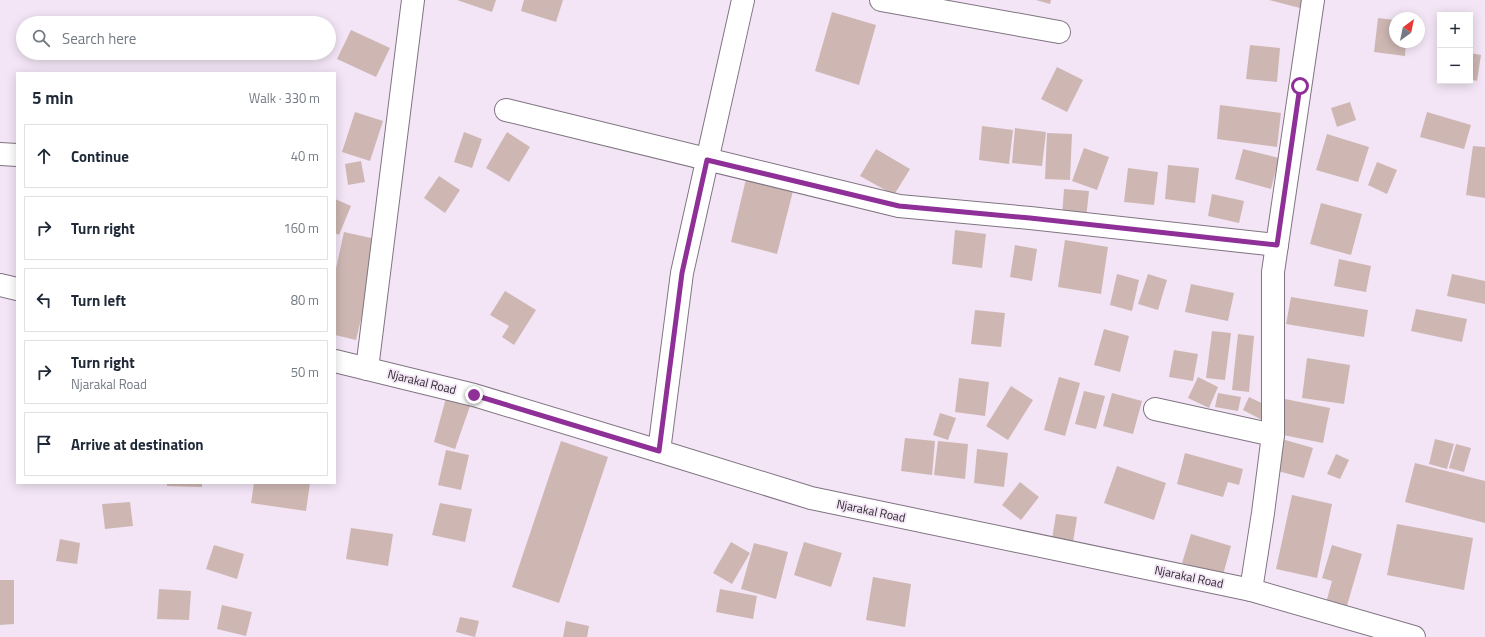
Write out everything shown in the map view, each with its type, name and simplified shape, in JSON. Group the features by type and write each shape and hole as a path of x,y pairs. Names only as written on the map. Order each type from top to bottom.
{"street":[{"path":"367,368 413,0"},
{"path":"659,451 682,273 743,0"},
{"path":"881,0 1059,32"},
{"path":"1251,590 1273,435 1273,272 1313,0"},
{"path":"506,110 899,206 1030,218 1277,245"},
{"path":"0,154 16,155"},
{"path":"0,286 16,289"},
{"name":"Njarakal Road","path":"336,361 474,395 810,498 1251,590 1414,637"},
{"path":"1155,409 1273,435"}],"building":[{"path":"457,0 496,0 492,12"},
{"path":"524,0 563,0 556,22 521,11"},
{"path":"1036,0 1051,0 1050,4"},
{"path":"1269,0 1306,0 1304,9"},
{"path":"832,12 876,25 859,85 815,71"},
{"path":"1378,18 1389,19 1389,48 1406,48 1405,56 1374,52"},
{"path":"351,30 390,48 376,77 337,59"},
{"path":"1250,45 1280,48 1277,82 1246,79"},
{"path":"1473,54 1481,55 1477,81 1473,80"},
{"path":"1057,67 1083,80 1067,112 1041,99"},
{"path":"1350,102 1356,120 1337,127 1331,108"},
{"path":"1220,105 1281,113 1277,147 1217,139"},
{"path":"355,112 383,121 370,161 342,152"},
{"path":"1427,112 1471,125 1464,149 1420,137"},
{"path":"982,126 1013,130 1009,164 979,160"},
{"path":"1015,128 1046,132 1042,166 1012,163"},
{"path":"464,132 482,139 472,168 454,162"},
{"path":"507,132 530,147 509,182 486,168"},
{"path":"1047,133 1072,134 1070,180 1045,179"},
{"path":"1327,134 1369,147 1358,182 1316,170"},
{"path":"1473,146 1485,147 1485,198 1466,195"},
{"path":"1084,148 1109,157 1097,190 1072,181"},
{"path":"876,149 910,169 894,195 860,176"},
{"path":"1243,149 1279,158 1271,189 1235,179"},
{"path":"361,161 365,182 348,185 345,164"},
{"path":"1377,162 1397,170 1387,194 1368,185"},
{"path":"1168,165 1199,168 1195,203 1165,199"},
{"path":"1128,168 1158,172 1154,205 1124,202"},
{"path":"439,176 460,190 445,213 424,198"},
{"path":"746,179 793,191 777,254 731,242"},
{"path":"1064,189 1089,191 1086,219 1062,216"},
{"path":"1212,194 1244,201 1239,223 1208,216"},
{"path":"336,199 351,206 339,235 336,234"},
{"path":"1321,203 1362,214 1351,255 1310,244"},
{"path":"955,230 986,234 982,268 952,264"},
{"path":"344,232 380,240 356,340 336,335 336,268"},
{"path":"1065,240 1108,247 1101,294 1058,287"},
{"path":"1015,245 1037,249 1032,281 1010,277"},
{"path":"1339,259 1371,266 1366,292 1334,286"},
{"path":"1117,274 1139,280 1132,311 1110,305"},
{"path":"1148,274 1167,280 1158,310 1138,304"},
{"path":"1452,274 1485,281 1485,304 1447,296"},
{"path":"1191,284 1234,293 1228,321 1185,312"},
{"path":"505,291 536,310 514,345 502,337 509,326 490,315"},
{"path":"1291,297 1368,310 1364,337 1286,324"},
{"path":"1416,309 1467,319 1462,342 1411,331"},
{"path":"975,310 1005,313 1001,347 971,344"},
{"path":"1104,329 1129,336 1120,372 1094,365"},
{"path":"1212,331 1231,333 1225,380 1206,378"},
{"path":"1238,334 1254,336 1249,392 1232,390"},
{"path":"1174,350 1198,354 1193,381 1169,377"},
{"path":"1307,358 1350,365 1344,404 1302,398"},
{"path":"1059,377 1080,383 1065,436 1044,430"},
{"path":"1198,377 1218,387 1209,408 1188,398"},
{"path":"959,378 989,382 985,416 955,412"},
{"path":"1011,386 1033,400 1008,440 986,426"},
{"path":"1084,391 1105,396 1096,429 1075,424"},
{"path":"1112,393 1142,401 1133,434 1103,426"},
{"path":"1218,393 1241,397 1238,411 1215,407"},
{"path":"1249,397 1270,407 1264,421 1243,410"},
{"path":"446,398 470,406 455,449 434,442"},
{"path":"1285,399 1330,408 1323,443 1278,434"},
{"path":"940,413 956,418 948,440 933,435"},
{"path":"905,438 935,441 932,475 901,471"},
{"path":"1282,439 1313,448 1304,478 1274,470"},
{"path":"1435,439 1454,444 1447,469 1429,464"},
{"path":"561,441 608,457 559,603 512,587"},
{"path":"938,441 968,444 965,479 934,475"},
{"path":"1456,444 1471,448 1464,472 1449,468"},
{"path":"977,449 1008,453 1004,487 974,483"},
{"path":"446,450 469,455 461,490 438,485"},
{"path":"1185,453 1243,469 1239,485 1228,482 1223,497 1177,484"},
{"path":"1336,454 1349,460 1340,479 1327,474"},
{"path":"1415,463 1485,481 1485,523 1405,502"},
{"path":"1117,466 1166,483 1154,520 1104,503"},
{"path":"1020,482 1039,497 1021,520 1002,505"},
{"path":"167,484 202,484 202,487 167,486"},
{"path":"254,484 310,484 306,511 251,503"},
{"path":"1292,495 1332,504 1317,578 1276,569"},
{"path":"130,502 133,526 105,529 102,504"},
{"path":"440,503 472,509 465,542 432,535"},
{"path":"1056,514 1077,517 1072,549 1051,545"},
{"path":"1397,524 1473,538 1464,590 1387,575"},
{"path":"351,528 393,534 388,566 346,559"},
{"path":"1191,534 1231,546 1223,575 1182,563"},
{"path":"60,539 80,543 77,564 56,561"},
{"path":"731,542 750,553 732,584 713,573"},
{"path":"804,542 842,553 831,587 794,575"},
{"path":"754,543 788,552 776,599 741,589"},
{"path":"214,545 244,554 237,579 206,569"},
{"path":"1332,545 1362,554 1346,609 1326,603 1332,581 1322,578"},
{"path":"873,577 911,584 905,627 866,620"},
{"path":"0,580 14,580 14,624 0,625"},
{"path":"159,589 191,591 189,620 157,619"},
{"path":"720,589 757,596 753,619 716,612"},
{"path":"222,605 252,612 246,636 217,629"},
{"path":"460,617 479,621 475,637 456,632"},
{"path":"566,621 589,626 587,637 563,637"}],"route":[{"path":"474,395 659,451 682,273 707,160 899,206 1030,218 1277,245 1300,86"}]}
